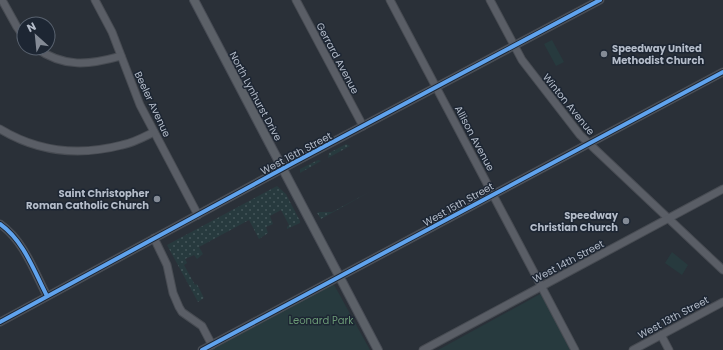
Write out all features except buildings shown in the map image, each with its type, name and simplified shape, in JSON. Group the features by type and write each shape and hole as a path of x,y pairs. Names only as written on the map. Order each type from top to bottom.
{"main road":[{"name":"North Lynhurst Drive","path":"194,0 378,350"}],"street":[{"path":"2,0 16,25"},
{"name":"Beeler Avenue","path":"95,0 112,32 136,96 198,215"},
{"name":"Gerrard Avenue","path":"296,0 362,126"},
{"name":"Allison Avenue","path":"390,0 575,350"},
{"name":"Winton Avenue","path":"490,0 514,46 528,68 580,135 723,270"},
{"name":"West 16th Street","path":"0,322 362,126 514,46 589,3 600,0"},
{"path":"49,56 78,64 98,62 121,56"},
{"name":"West 15th Street","path":"202,350 723,72"},
{"path":"0,129 17,138 38,146 78,152 96,151 122,146 154,132"},
{"name":"West 14th Street","path":"423,350 723,190"},
{"path":"0,224 13,235 20,244 47,296"},
{"path":"154,238 167,265 173,294 182,312 202,326 212,345"},
{"name":"West 13th Street","path":"633,350 723,302"},
{"path":"661,335 669,350"}],"green space":[{"path":"552,40 564,62 556,66 544,44"},
{"path":"346,144 350,146 328,158 329,153"},
{"path":"318,160 321,161 300,173 300,169"},
{"path":"277,186 286,194 300,223 287,229 289,225 281,210 270,216 273,224 266,227 268,233 259,239 249,220 199,247 203,254 197,259 194,255 185,259 187,263 184,265 195,285 197,284 204,298 198,302 167,245"},
{"path":"371,191 321,219 317,213 332,212"},
{"path":"672,252 688,265 682,275 665,263"},
{"name":"Leonard Park","path":"332,281 370,350 202,350"},
{"path":"542,293 570,350 438,350"}],"cycle path":[{"path":"0,322 295,162 600,0"},
{"path":"202,350 723,72"},
{"path":"0,224 16,239 28,257 47,296"}],"place":[{"name":"Speedway United Methodist Church","path":"604,54"},
{"name":"Saint Christopher Roman Catholic Church","path":"157,199"},
{"name":"Speedway Christian Church","path":"626,221"}]}
